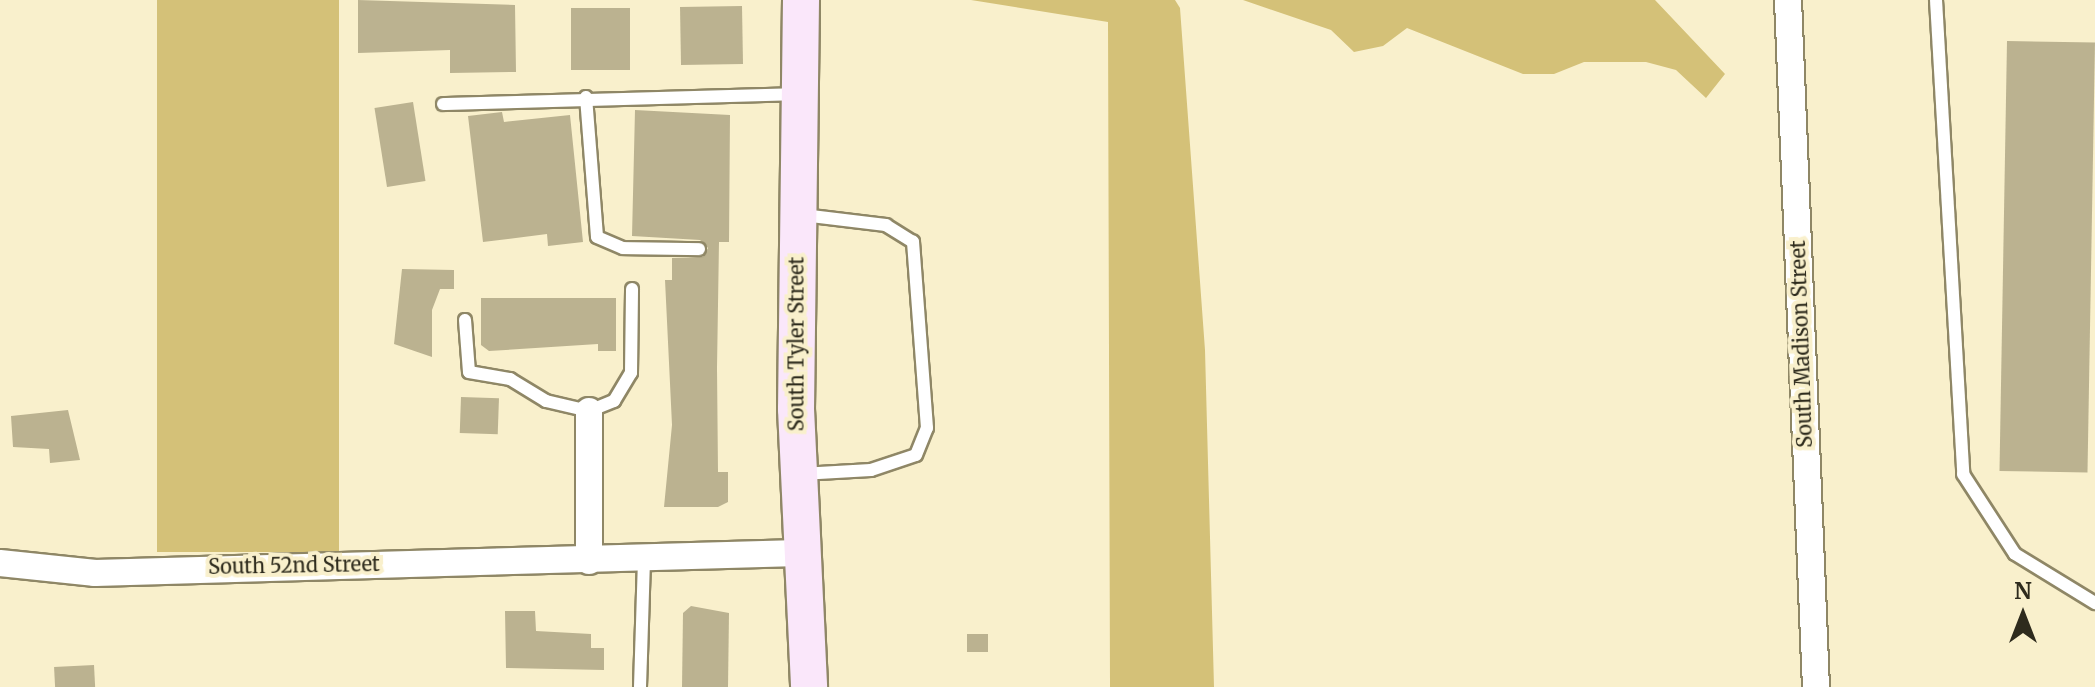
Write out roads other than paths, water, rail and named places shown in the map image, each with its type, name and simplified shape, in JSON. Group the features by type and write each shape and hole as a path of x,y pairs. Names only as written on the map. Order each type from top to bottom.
{"main road":[{"name":"South Tyler Street","path":"801,0 795,215 797,474 799,553 809,687"}],"street":[{"name":"South Madison Street","path":"1788,0 1816,687"},
{"path":"589,411 589,561"},
{"name":"South 52nd Street","path":"0,563 95,573 303,562 644,561 799,553"}],"lane":[{"path":"1936,0 1963,474 2015,554 2095,603"},
{"path":"443,104 586,97 799,94"},
{"path":"586,97 597,237 623,248 699,249"},
{"path":"795,215 886,225 913,242 927,428 916,455 871,470 797,474"},
{"path":"465,320 469,372 510,379 546,401 589,411 614,401 631,373 632,289"},
{"path":"640,687 644,561"}]}
